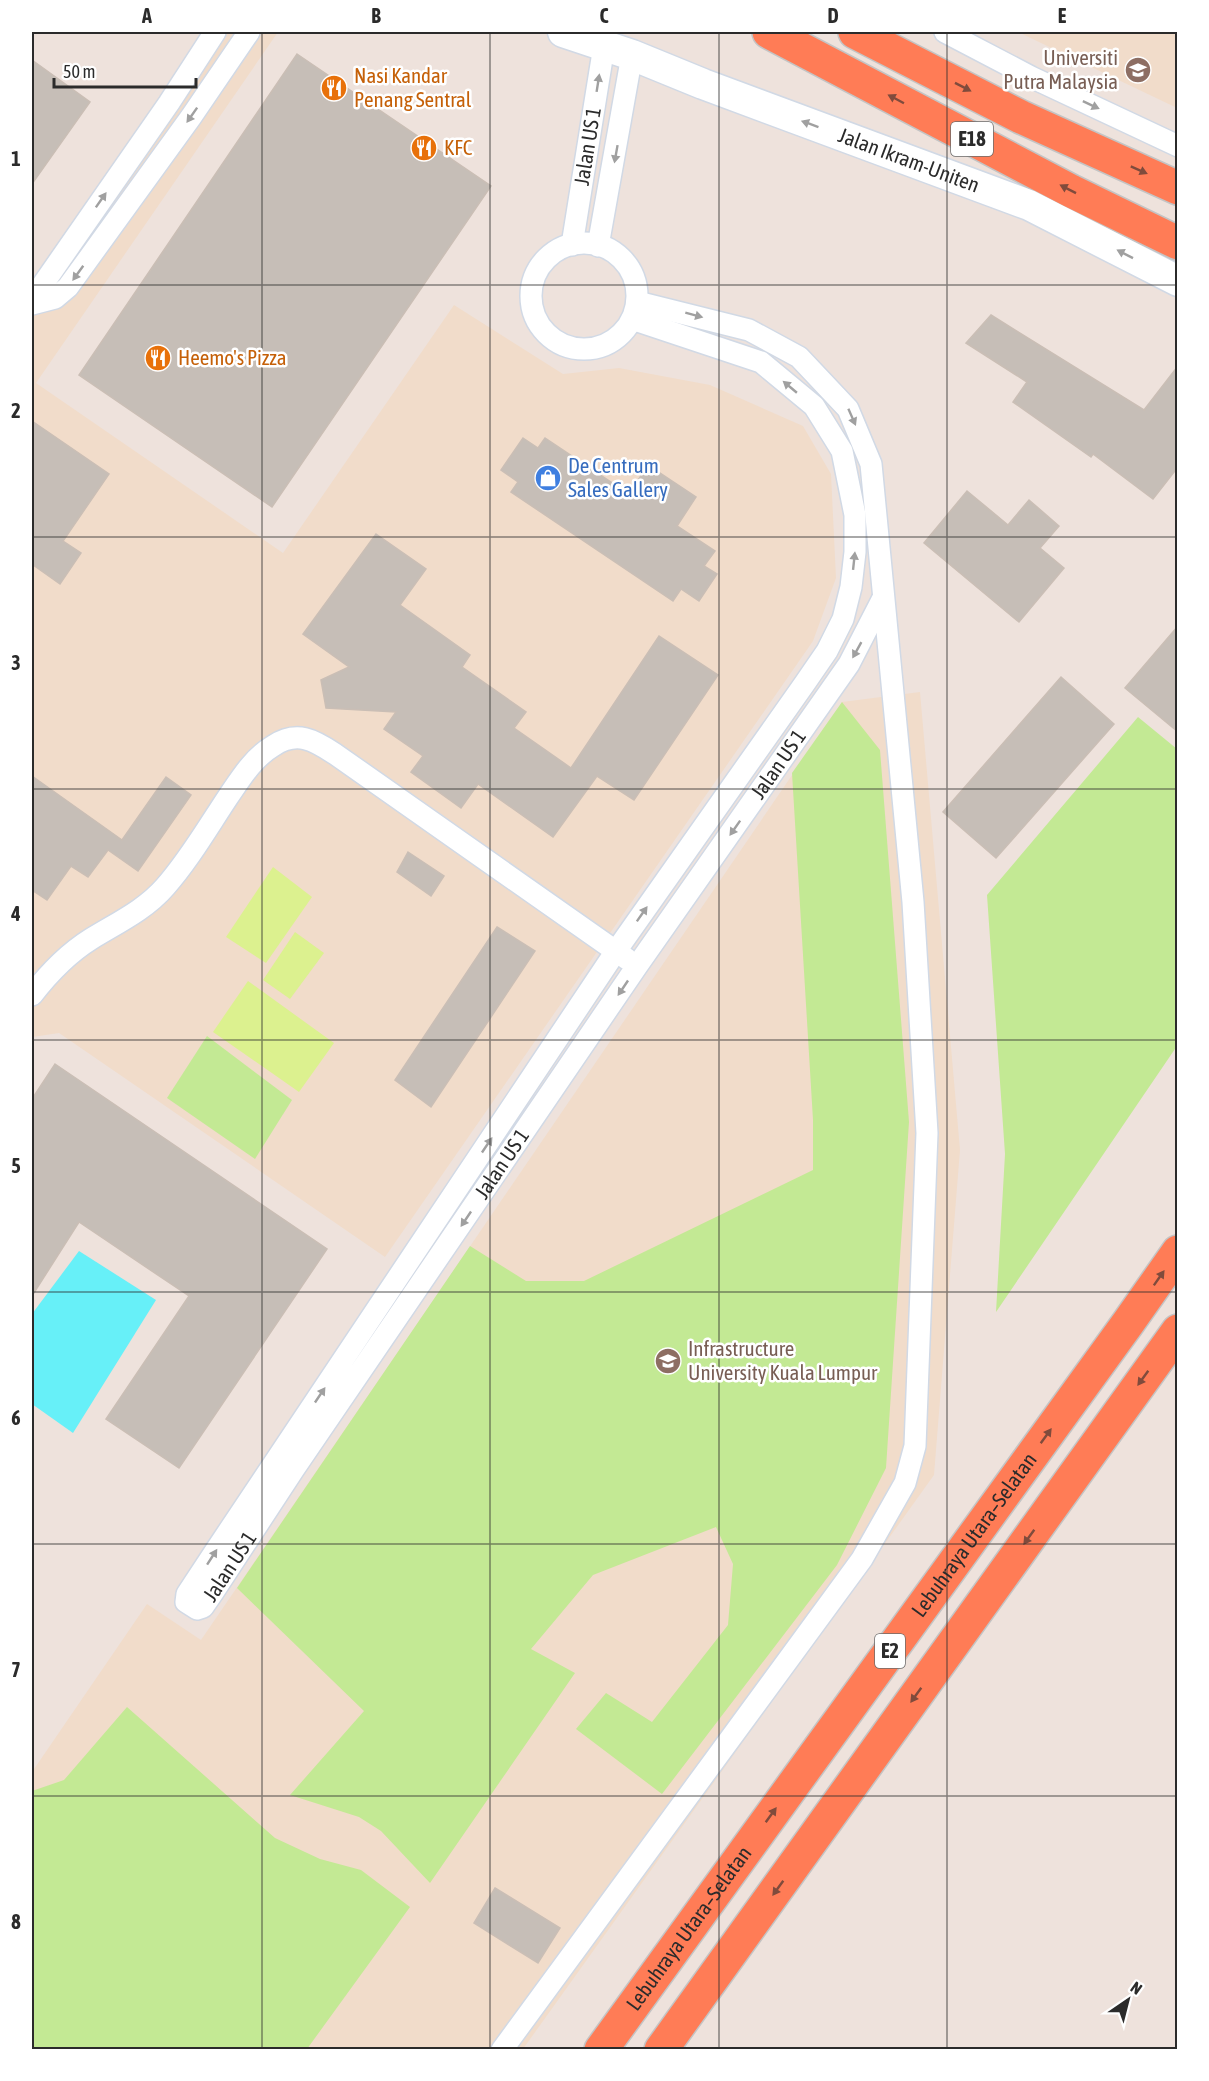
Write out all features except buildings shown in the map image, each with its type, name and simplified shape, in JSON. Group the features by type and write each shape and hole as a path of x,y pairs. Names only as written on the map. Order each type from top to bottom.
{"highway":[{"name":"E18","path":"769,32 1071,191 1178,243"},
{"name":"E18","path":"855,32 1021,117 1178,188"},
{"name":"Lebuhraya Utara–Selatan","path":"601,2049 1178,1252"},
{"name":"E2","path":"661,2049 1178,1331"}],"main road":[{"name":"Jalan Ikram-Uniten","path":"563,32 620,44 703,84 1029,205 1178,281"}],"street":[{"path":"32,302 215,32"},
{"path":"32,302 55,298 68,287 191,117 249,32"},
{"path":"945,32 1031,77 1178,146"},
{"name":"Jalan US 1","path":"572,245 620,44"},
{"name":"Jalan US 1","path":"598,246 620,44"},
{"path":"572,245 598,246 615,254 628,267 635,284 634,310 623,332 611,342 597,348 581,349 565,346 540,327 533,313 531,297 533,281 539,268 559,249 572,245"},
{"path":"502,2049 862,1559 905,1483 915,1446 927,1133 913,902 872,464 848,409 799,357 749,330 634,310"},
{"name":"Jalan US 1","path":"634,310 761,362 814,406 842,451 855,515 855,552 851,587 843,619 826,651 616,951 192,1586 187,1594 186,1602 190,1606 197,1609 203,1607 209,1599 294,1469 637,966 849,663 883,598"},
{"path":"32,995 46,976 67,956 90,939 130,916 165,887 257,758 274,745 293,737 313,740 335,754 637,966"}],"shaded area":[{"path":"204,32 278,32 36,383 283,553 454,305 563,374 619,368 710,385 803,426 831,474 836,578 813,641 385,1257 59,1033 32,1037 32,280"},
{"name":"Universiti Putra Malaysia","path":"1018,32 1177,32 1177,108"},
{"name":"Infrastructure University Kuala Lumpur","path":"920,692 960,1150 934,1475 523,2049 32,2050 32,1772 147,1604 201,1640 842,702"}],"green space":[{"path":"842,702 880,750 909,1122 886,1468 837,1565 662,1794 576,1729 606,1693 652,1722 728,1625 733,1564 716,1527 593,1575 531,1649 575,1673 430,1883 381,1831 359,1817 290,1795 364,1711 237,1588 470,1246 526,1281 584,1281 813,1170 813,1120 792,773"},
{"path":"1138,717 1177,749 1177,1046 996,1312 1005,1154 987,895"},
{"path":"273,867 312,897 266,963 226,937"},
{"path":"295,932 324,953 290,999 263,980"},
{"path":"248,981 334,1043 299,1092 213,1032"},
{"path":"207,1036 292,1100 255,1159 167,1098"},
{"path":"127,1707 275,1838 320,1859 361,1870 410,1907 307,2049 32,2049 32,1791 64,1780"}],"water":[{"path":"79,1251 156,1300 73,1433 32,1404 32,1314"}],"place":[{"name":"Universiti Putra Malaysia","path":"1138,70"},
{"name":"Nasi Kandar Penang Sentral","path":"334,88"},
{"name":"KFC","path":"424,148"},
{"name":"Heemo's Pizza","path":"158,358"},
{"name":"De Centrum Sales Gallery","path":"548,478"},
{"name":"Infrastructure University Kuala Lumpur","path":"668,1361"}]}
